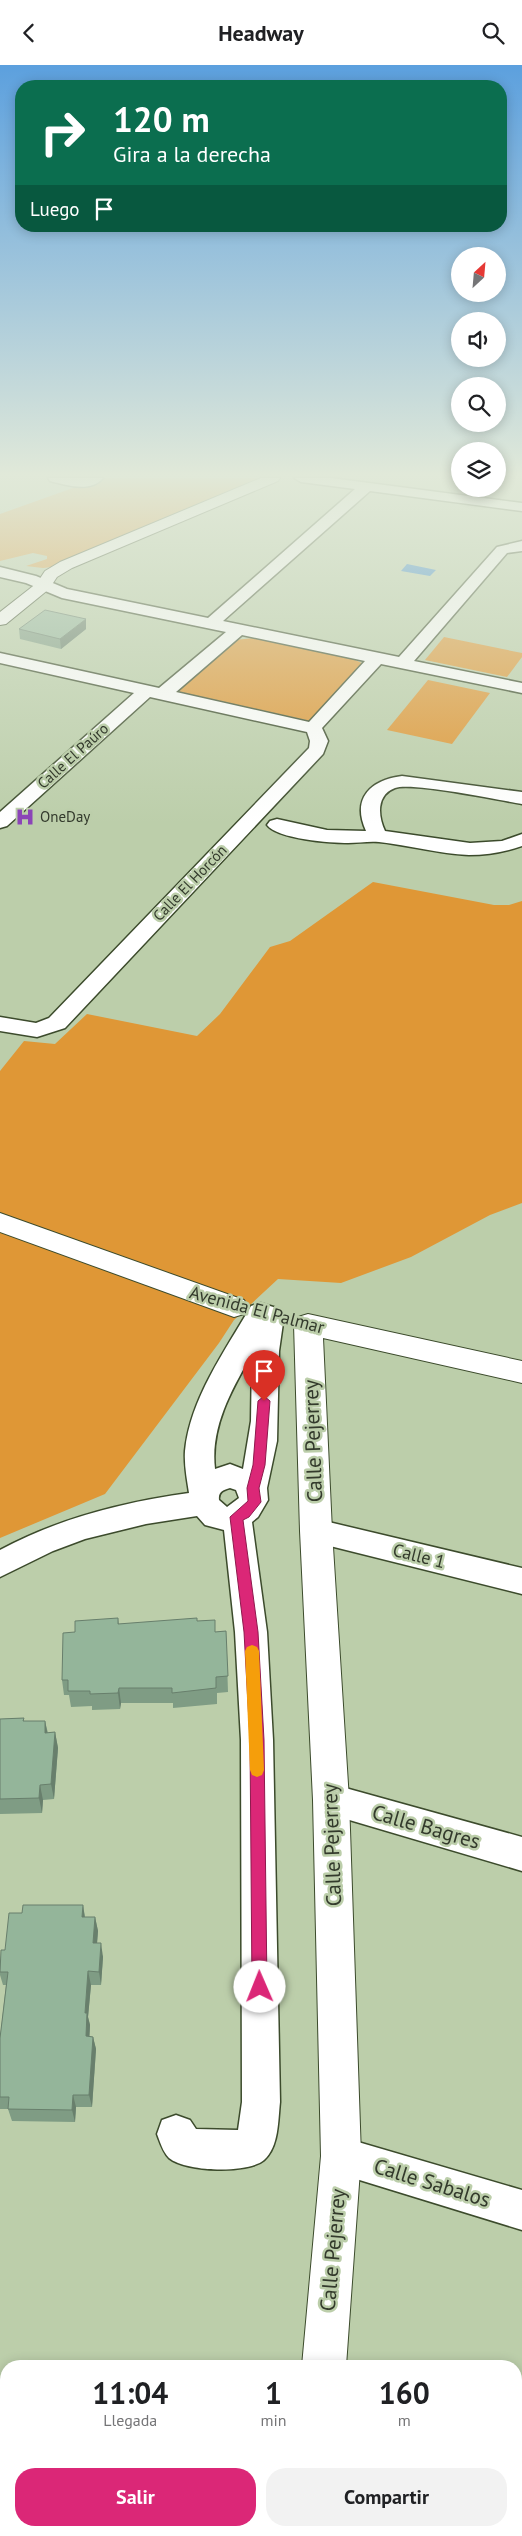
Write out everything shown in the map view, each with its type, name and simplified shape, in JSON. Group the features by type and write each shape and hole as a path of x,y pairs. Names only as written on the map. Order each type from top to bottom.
{"street":[{"path":"0,620 35,593"},
{"path":"64,593 522,688"},
{"path":"211,624 246,593"},
{"path":"402,664 464,593"},
{"name":"Calle El Paúro","path":"0,822 155,693 238,630"},
{"path":"0,657 313,728 376,659"},
{"name":"Calle El Horcón","path":"0,1024 31,1030 43,1029 57,1023 317,750 320,743 319,736 313,728"},
{"path":"378,836 370,823 369,806 380,788 389,783 408,781 522,798"},
{"path":"278,825 304,832 333,836 378,836 476,849 498,848 522,840"},
{"name":"Avenida El Palmar","path":"0,1222 255,1312 522,1373"},
{"path":"255,1312 268,1326 264,1387 265,1414 259,1465 245,1503 217,1515 209,1510 204,1499 199,1455 203,1425 215,1394 255,1312"},
{"name":"Calle Pejerrey","path":"308,1324 316,1531 331,1800 341,2156 324,2360"},
{"path":"176,2134 183,2144 191,2148 245,2150 252,2145 257,2136 261,2102 257,1740 245,1503 240,1478 221,1477 207,1487 204,1499"},
{"path":"0,1563 48,1540 82,1529 204,1499"},
{"name":"Calle 1","path":"316,1531 522,1581"},
{"name":"Calle Bagres","path":"331,1800 522,1854"},
{"name":"Calle Sabalos","path":"341,2156 522,2210"}],"shaded area":[{"path":"444,637 522,653 522,657 507,677 425,660"},
{"path":"254,638 353,659 366,665 315,722 180,692 180,688 235,640"},
{"path":"428,680 490,693 452,744 387,730"},
{"path":"373,882 494,905 509,905 522,901 522,1203 490,1215 411,1257 341,1283 278,1279 234,1320 219,1343 105,1494 0,1538 0,1071 24,1041 55,1044 87,1014 197,1036 220,1014 270,947 290,941"}],"building":[{"path":"45,610 86,619 60,639 19,629"},
{"path":"118,1618 118,1624 197,1618 197,1621 215,1620 215,1632 226,1631 228,1676 216,1677 216,1688 172,1693 172,1688 119,1688 118,1693 90,1694 90,1691 68,1691 68,1680 62,1680 63,1633 75,1632 75,1621"},
{"path":"24,1718 23,1721 45,1721 45,1733 55,1732 51,1784 40,1785 39,1798 0,1799 0,1719"},
{"path":"23,1905 83,1905 82,1917 95,1917 93,1943 101,1943 99,1972 88,1971 85,2013 87,2013 86,2036 93,2037 89,2095 73,2095 72,2110 8,2109 9,2097 0,2097 0,2038 8,1972 0,1972 1,1950 5,1950 9,1913 22,1913"}],"slow traffic":[{"path":"252,1651 257,1770"}],"place":[{"name":"OneDay","path":"25,817"}],"route":[{"path":"260,1987 257,1740 251,1632 237,1517 245,1514 254,1502 253,1488 259,1465 265,1414 264,1401"}]}
